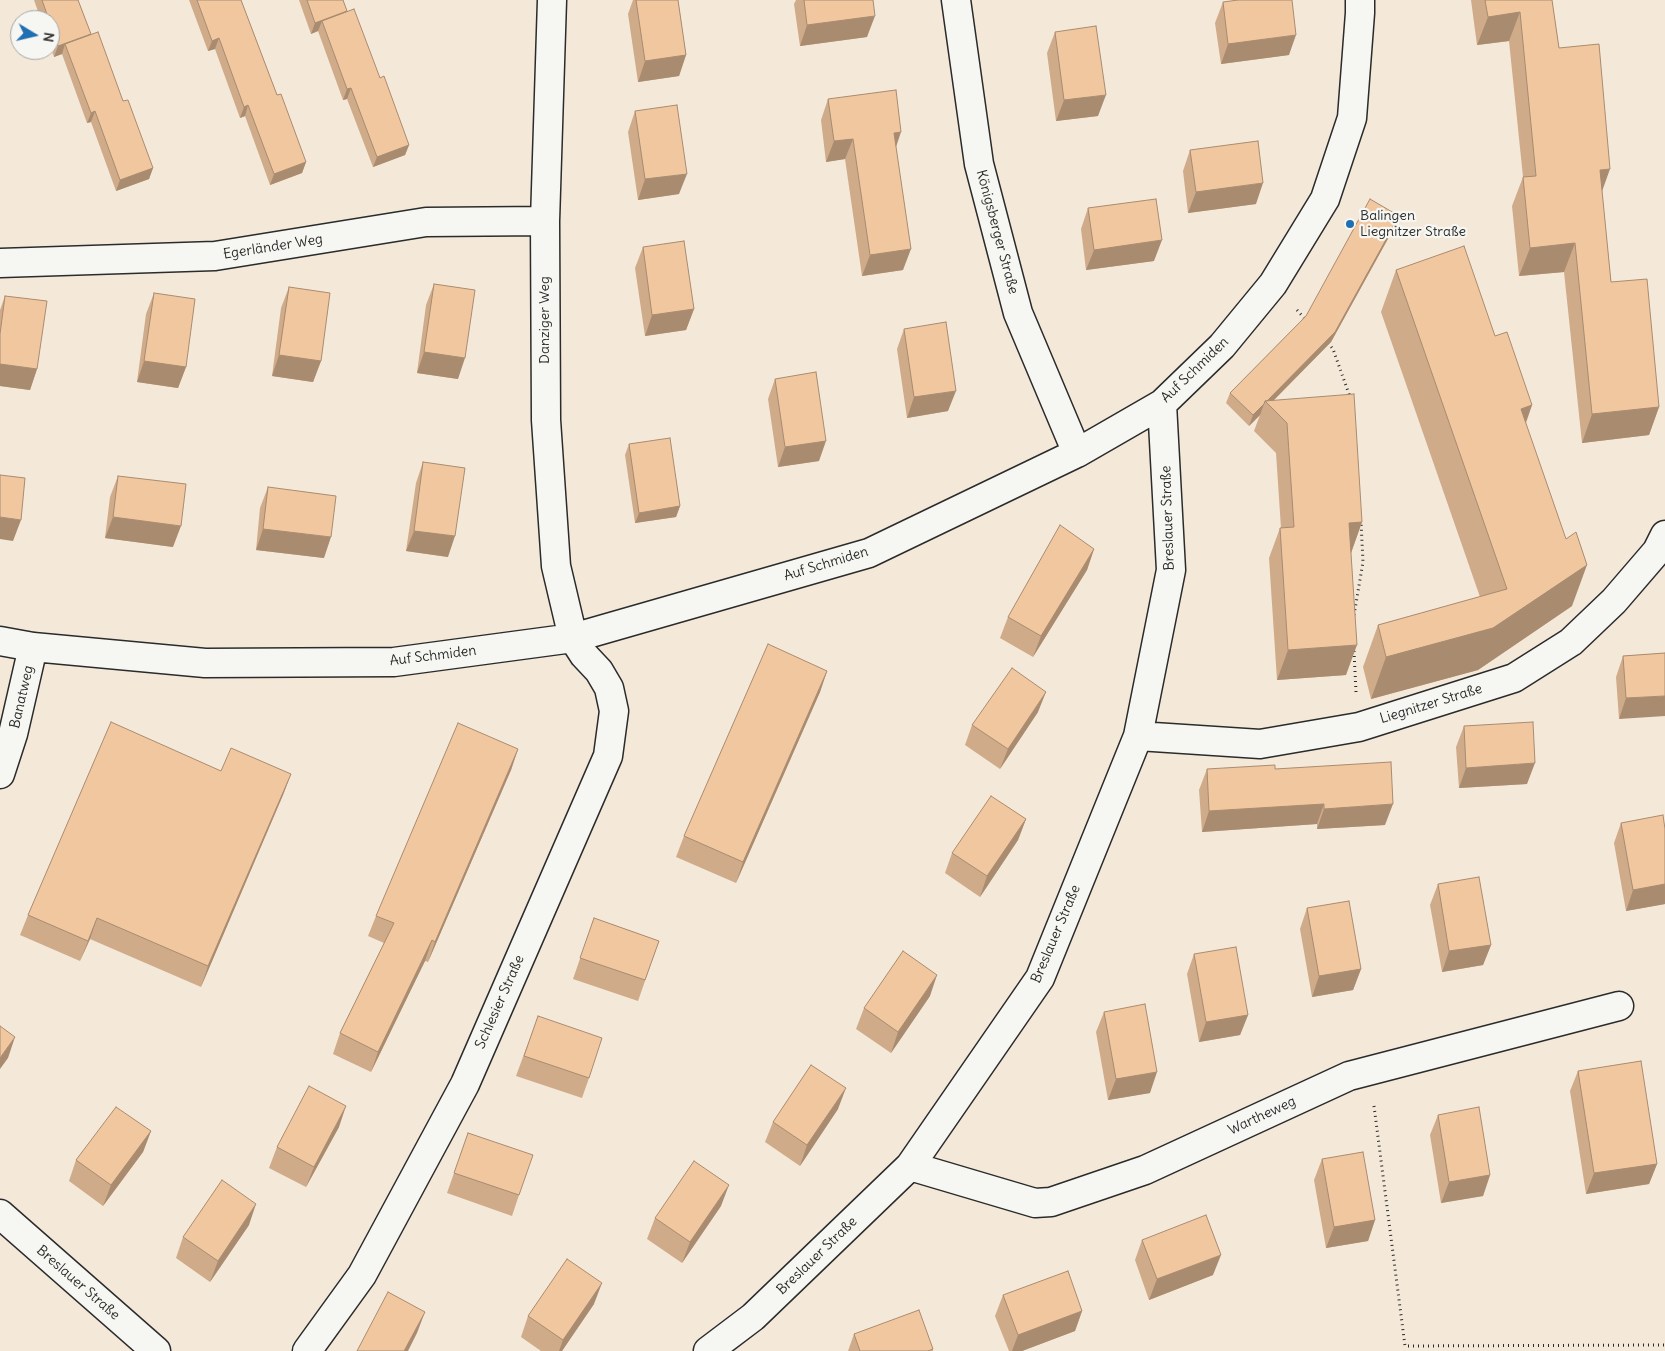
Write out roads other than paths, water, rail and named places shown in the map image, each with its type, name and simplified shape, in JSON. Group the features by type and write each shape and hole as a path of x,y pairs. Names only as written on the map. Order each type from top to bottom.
{"street":[{"name":"Danziger Weg","path":"552,0 544,221 546,430 556,566 573,638"},
{"name":"Königsberger Straße","path":"956,0 979,164 1018,313 1077,453"},
{"name":"Auf Schmiden","path":"0,642 33,648 205,664 394,662 573,638 869,553 1077,453 1162,404 1222,346 1272,284 1325,198 1352,118 1360,0"},
{"name":"Egerländer Weg","path":"0,263 215,256 426,222 544,221"},
{"name":"Breslauer Straße","path":"708,1351 753,1317 910,1166 1040,978 1138,736 1171,570 1162,404"},
{"name":"Liegnitzer Straße","path":"1138,736 1260,744 1359,727 1514,678 1571,642 1620,594 1657,551 1665,535"},
{"name":"Schlesier Straße","path":"307,1351 362,1275 465,1084 608,756 614,711 609,688 599,671 584,655 573,638"},
{"name":"Banatweg","path":"0,774 13,734 33,648"},
{"name":"Wartheweg","path":"910,1166 1034,1203 1051,1202 1145,1170 1349,1076 1619,1006"},
{"name":"Breslauer Straße","path":"0,1214 156,1351"}],"place":[{"name":"Balingen Liegnitzer Straße","path":"1350,224"}]}
